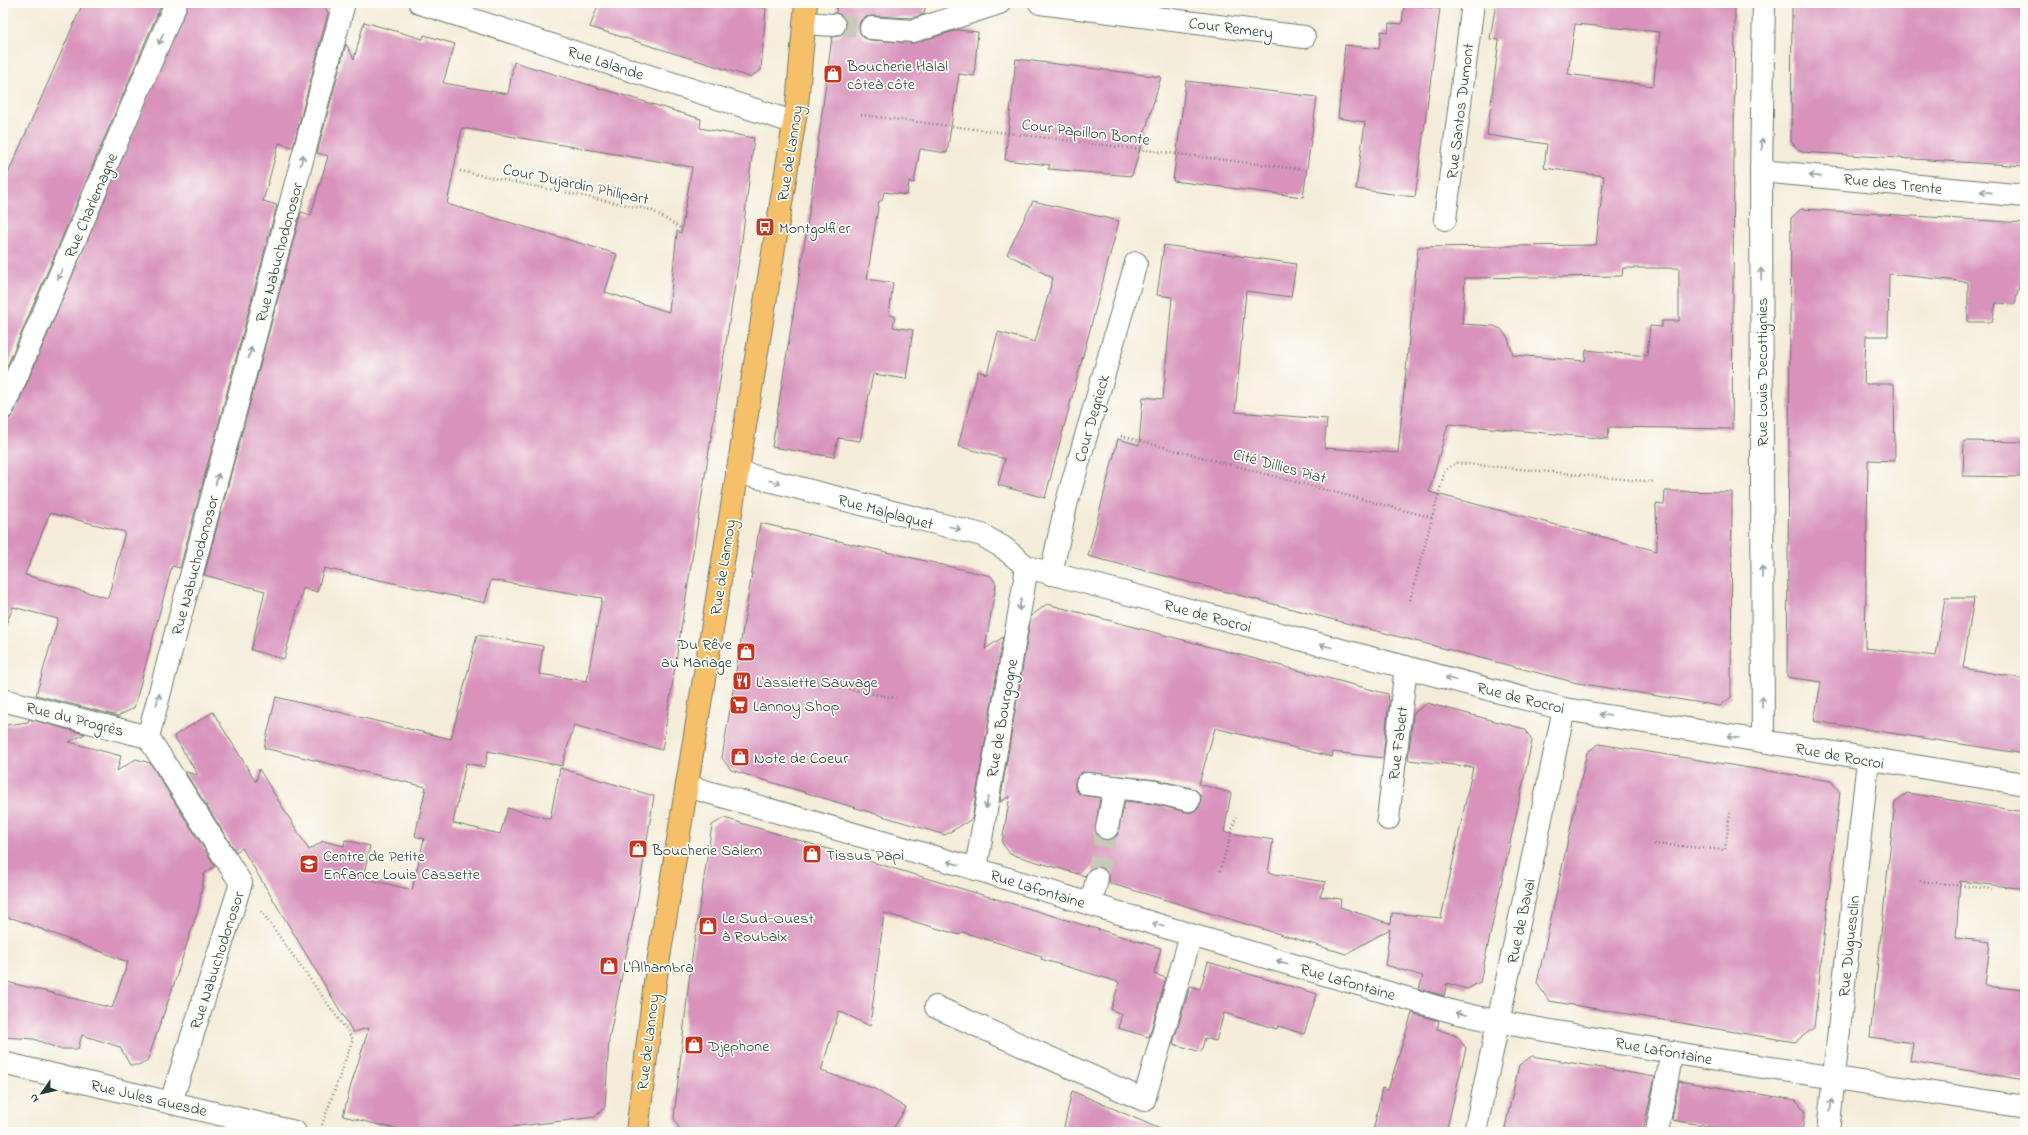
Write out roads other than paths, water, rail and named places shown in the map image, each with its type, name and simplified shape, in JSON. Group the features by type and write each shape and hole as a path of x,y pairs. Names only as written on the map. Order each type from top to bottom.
{"main road":[{"name":"Rue de Lannoy","path":"637,1132 655,982 793,122 806,13"}],"street":[{"name":"Rue Charlemagne","path":"3,408 176,3"},
{"name":"Rue Nabuchodonosor","path":"171,1102 240,883 148,737 344,3"},
{"name":"Rue Lalande","path":"420,3 793,122"},
{"path":"871,28 913,31 999,3"},
{"name":"Cour Remery","path":"1040,3 1304,37"},
{"name":"Rue Santos Dumont","path":"1445,219 1473,3"},
{"name":"Rue Louis Decottignies","path":"1763,741 1761,171 1764,3"},
{"path":"806,13 834,25"},
{"name":"Rue des Trente","path":"1761,171 2025,196"},
{"name":"Cour Degrieck","path":"1052,574 1066,505 1136,263"},
{"name":"Rue Malplaquet","path":"737,472 982,535 1004,548 1027,567"},
{"name":"Rue de Rocroi","path":"1027,567 1564,709 1763,741 1868,760 2025,784"},
{"name":"Rue de Bourgogne","path":"976,869 1027,567"},
{"name":"Rue Fabert","path":"1388,819 1406,667"},
{"name":"Rue du Progrès","path":"3,700 148,737"},
{"name":"Rue de Bavai","path":"1475,1132 1564,709"},
{"name":"Rue Duguesclin","path":"1828,1132 1868,760"},
{"path":"1087,784 1156,792 1189,800"},
{"name":"Rue Lafontaine","path":"687,786 976,869 1191,935 1454,1012 1499,1022 1672,1052 2025,1107"},
{"path":"1107,828 1114,787"},
{"path":"1090,904 1097,879"},
{"path":"936,1007 1144,1100 1191,935"},
{"path":"1657,1132 1672,1052"},
{"name":"Rue Jules Guesde","path":"3,1063 171,1102 226,1124 295,1132"}],"tunnel":[{"path":"834,25 871,28"},
{"path":"1097,879 1107,828"}],"place":[{"name":"Boucherie Halal côteà côte","path":"833,74"},
{"name":"Montgolfier","path":"765,227"},
{"name":"Du Rêve au Mariage","path":"746,652"},
{"name":"L'assiette Sauvage","path":"742,681"},
{"name":"Lannoy Shop","path":"739,705"},
{"name":"Note de Coeur","path":"740,757"},
{"name":"Boucherie Salem","path":"638,849"},
{"name":"Tissus Papi","path":"812,854"},
{"name":"Centre de Petite Enfance Louis Cassette","path":"309,864"},
{"name":"Le Sud-Ouest à Roubaix","path":"708,926"},
{"name":"L'Alhambra","path":"609,966"},
{"name":"Djephone","path":"694,1045"}]}
